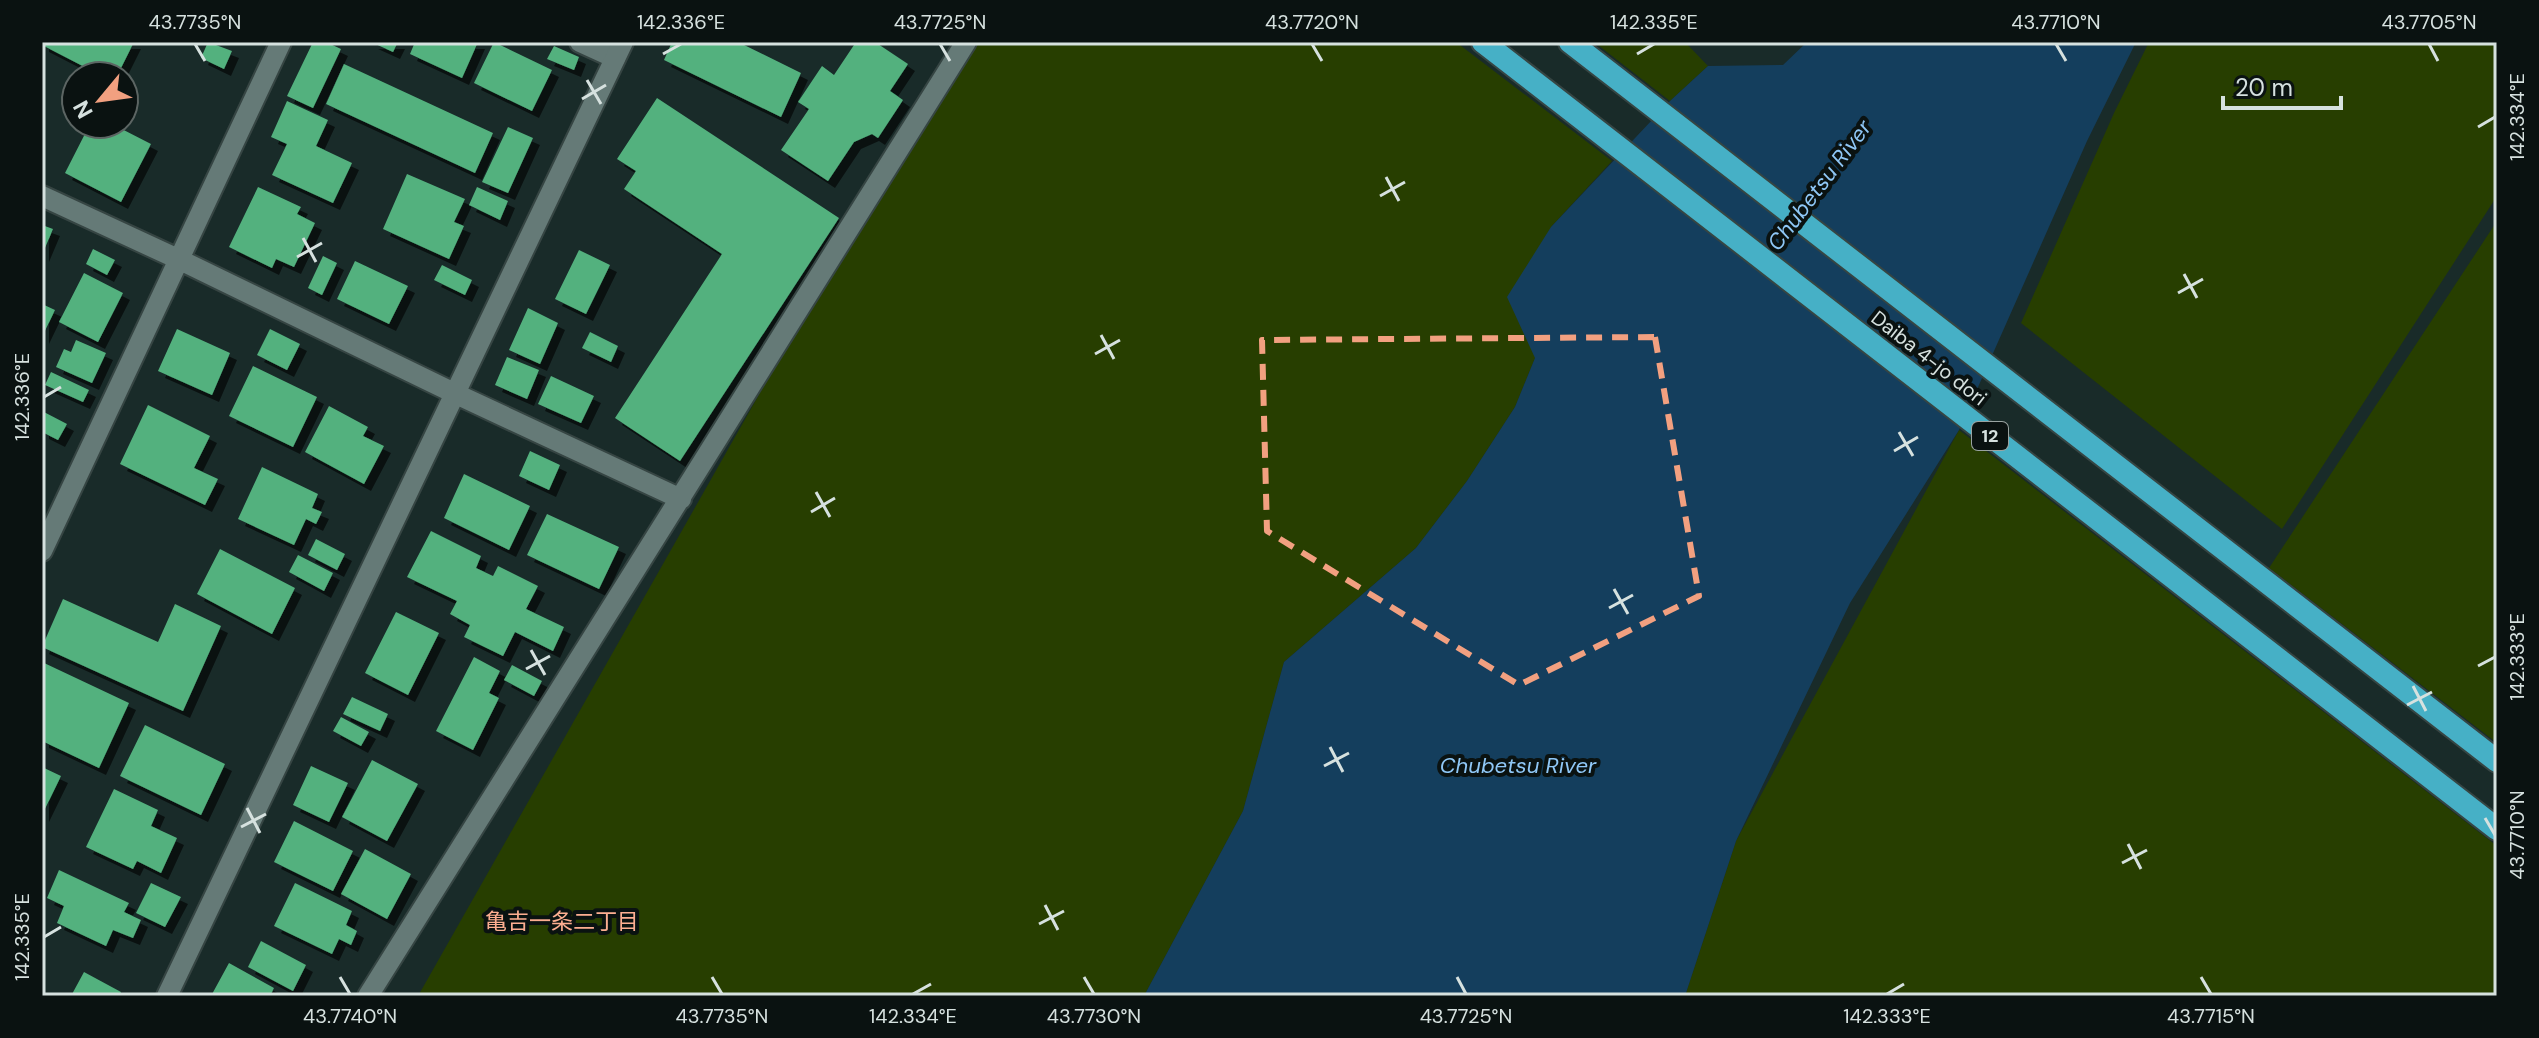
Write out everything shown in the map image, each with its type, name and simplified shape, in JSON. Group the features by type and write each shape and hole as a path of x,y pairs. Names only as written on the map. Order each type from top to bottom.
{"highway":[{"name":"Daiba 4-jo dori","path":"1483,42 2497,829"},
{"name":"Daiba 4-jo dori","path":"1570,42 2497,761"}],"street":[{"path":"42,551 281,42"},
{"path":"167,996 619,50 580,42"},
{"path":"368,996 966,42"},
{"path":"42,196 681,499"}],"highlighted area":[{"path":"1655,337 1699,596 1519,685 1267,531 1262,340"}],"green space":[{"path":"959,42 1456,42 1612,161 1551,227 1535,358 1515,407 1467,481 1416,548 1284,662 1243,811 1144,996 418,996"},
{"path":"1594,42 1685,42 1708,66 1670,101"},
{"path":"2149,42 2497,42 2497,196 2282,529 2021,323 2114,113"},
{"path":"2497,221 2497,743 2269,568"},
{"path":"1959,430 2497,846 2497,996 1685,996 1736,841"}],"water":[{"name":"Chubetsu River","path":"1807,42 2136,42 2087,141 1959,430 1850,603 1736,841 1685,996 1144,996 1243,811 1284,662 1416,548 1467,481 1515,407 1535,358 1507,297 1551,227 1670,101 1708,66 1783,65"}],"building":[{"path":"42,42 134,42 125,60 71,60 42,45"},
{"path":"208,42 232,51 224,69 201,58"},
{"path":"313,42 326,42 341,49 313,108 287,96"},
{"path":"371,42 398,42 393,52"},
{"path":"415,42 478,42 462,78 410,54"},
{"path":"494,42 552,70 532,111 474,83"},
{"path":"672,42 738,42 801,73 781,117 664,60"},
{"path":"856,42 875,42 908,64 890,91 903,100 878,138 872,134 854,142 828,181 781,150 809,109 798,102 822,66 834,75"},
{"path":"554,46 579,57 574,70 547,59"},
{"path":"344,64 493,133 475,173 326,104"},
{"path":"657,98 839,218 680,461 615,418 722,254 624,189 636,171 617,159"},
{"path":"287,101 328,120 316,146 352,163 333,203 272,175 287,144 271,137"},
{"path":"508,127 533,138 508,193 482,182"},
{"path":"140,138 151,144 121,202 65,173 82,140"},
{"path":"407,174 465,199 454,222 464,226 449,259 383,229"},
{"path":"258,187 301,207 297,214 315,223 294,267 276,259 272,268 229,247"},
{"path":"477,187 508,201 500,220 469,205"},
{"path":"42,225 53,229 42,255"},
{"path":"93,249 115,260 107,275 86,264"},
{"path":"579,250 610,265 586,314 555,299"},
{"path":"323,256 337,263 322,295 308,288"},
{"path":"355,261 408,286 389,324 337,299"},
{"path":"442,265 472,280 465,295 434,280"},
{"path":"84,273 123,293 98,342 59,322"},
{"path":"42,304 55,310 42,337"},
{"path":"528,308 558,323 540,364 509,350"},
{"path":"177,329 230,353 212,395 158,371"},
{"path":"270,329 300,344 287,370 257,355"},
{"path":"590,332 618,346 611,362 582,348"},
{"path":"76,340 106,353 92,383 56,367 64,349 71,352"},
{"path":"507,357 539,370 527,399 495,385"},
{"path":"253,366 317,397 293,447 229,416"},
{"path":"51,372 89,390 83,402 45,385"},
{"path":"551,376 594,396 581,423 538,404"},
{"path":"148,405 210,436 194,468 218,479 205,505 120,464"},
{"path":"329,406 368,427 363,436 384,446 364,484 305,452"},
{"path":"42,411 67,424 58,440 42,432"},
{"path":"530,451 560,465 549,490 519,476"},
{"path":"262,467 318,494 312,508 322,512 316,524 306,519 294,545 238,519"},
{"path":"464,474 530,506 509,550 444,518"},
{"path":"547,514 619,547 599,589 527,555"},
{"path":"431,531 481,556 476,568 493,576 498,566 538,586 526,609 564,627 553,651 515,632 503,656 464,637 470,625 450,614 457,601 407,577"},
{"path":"316,539 345,554 337,570 308,555"},
{"path":"220,549 295,588 272,634 197,594"},
{"path":"298,555 333,573 324,591 289,572"},
{"path":"63,599 158,642 175,604 221,626 183,711 42,647"},
{"path":"396,612 439,633 408,695 365,673"},
{"path":"474,657 500,671 489,693 499,698 473,750 436,731"},
{"path":"42,662 129,703 99,768 42,741"},
{"path":"512,665 542,681 534,696 504,680"},
{"path":"352,697 388,714 380,731 343,714"},
{"path":"341,717 369,732 361,746 333,731"},
{"path":"145,725 225,764 201,815 120,776"},
{"path":"372,760 418,784 387,841 342,817"},
{"path":"311,766 348,783 329,822 293,805"},
{"path":"42,767 61,776 42,815"},
{"path":"114,789 158,810 151,826 177,838 161,873 137,861 133,869 86,847"},
{"path":"294,821 353,851 333,891 274,862"},
{"path":"365,849 411,874 387,919 341,894"},
{"path":"59,870 129,903 124,912 141,920 133,938 113,930 106,946 57,923 64,906 47,898"},
{"path":"151,883 181,897 165,927 136,913"},
{"path":"295,883 352,911 346,925 357,931 351,945 339,939 332,954 274,926"},
{"path":"261,941 306,965 293,991 248,967"},
{"path":"229,963 274,988 270,996 211,996"},
{"path":"84,972 121,992 119,996 71,996"}],"district":[{"name":"亀吉一条二丁目","path":"562,921"}]}
